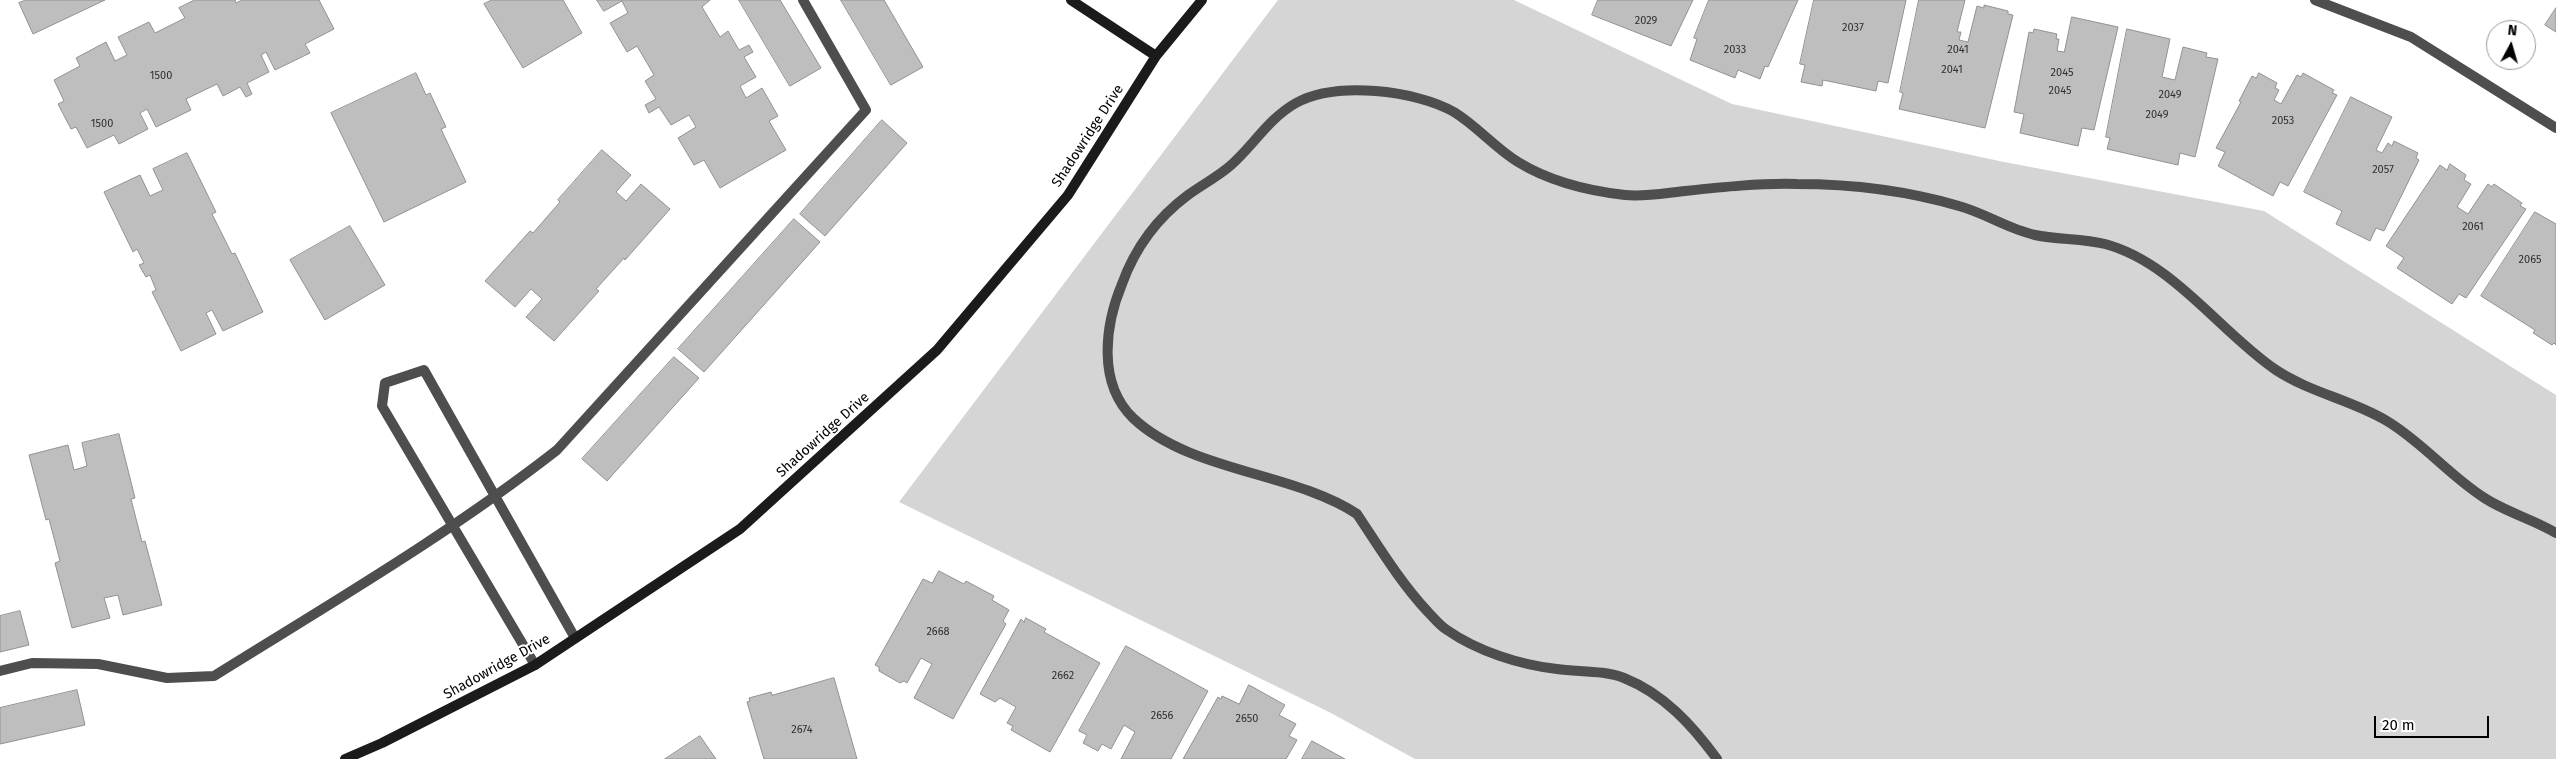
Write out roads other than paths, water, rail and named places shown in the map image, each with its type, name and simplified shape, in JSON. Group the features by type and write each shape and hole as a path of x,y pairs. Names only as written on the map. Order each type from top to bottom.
{"main road":[{"path":"1071,0 1156,56"},
{"name":"Shadowridge Drive","path":"345,759 390,739 535,665 740,529 937,350 1068,194 1156,56 1202,0"}],"street":[{"path":"0,671 32,663 98,664 167,678 214,676 453,527 557,450 866,110 803,0"},
{"path":"2315,0 2410,36 2556,128"},
{"path":"1717,759 1693,726 1649,691 1624,678 1612,674 1554,669 1525,662 1465,642 1444,629 1412,594 1357,514 1329,500 1212,460 1168,442 1132,417 1116,394 1109,367 1108,342 1112,309 1127,270 1144,238 1184,198 1230,166 1280,115 1298,102 1321,94 1348,90 1403,96 1433,102 1467,121 1516,161 1548,177 1618,194 1641,196 1744,185 1793,183 1858,188 1954,204 2035,235 2101,243 2127,251 2169,279 2272,367 2299,384 2360,408 2387,421 2480,496 2528,517 2556,533"},
{"path":"535,665 382,406 384,383 424,370 576,638"}]}
